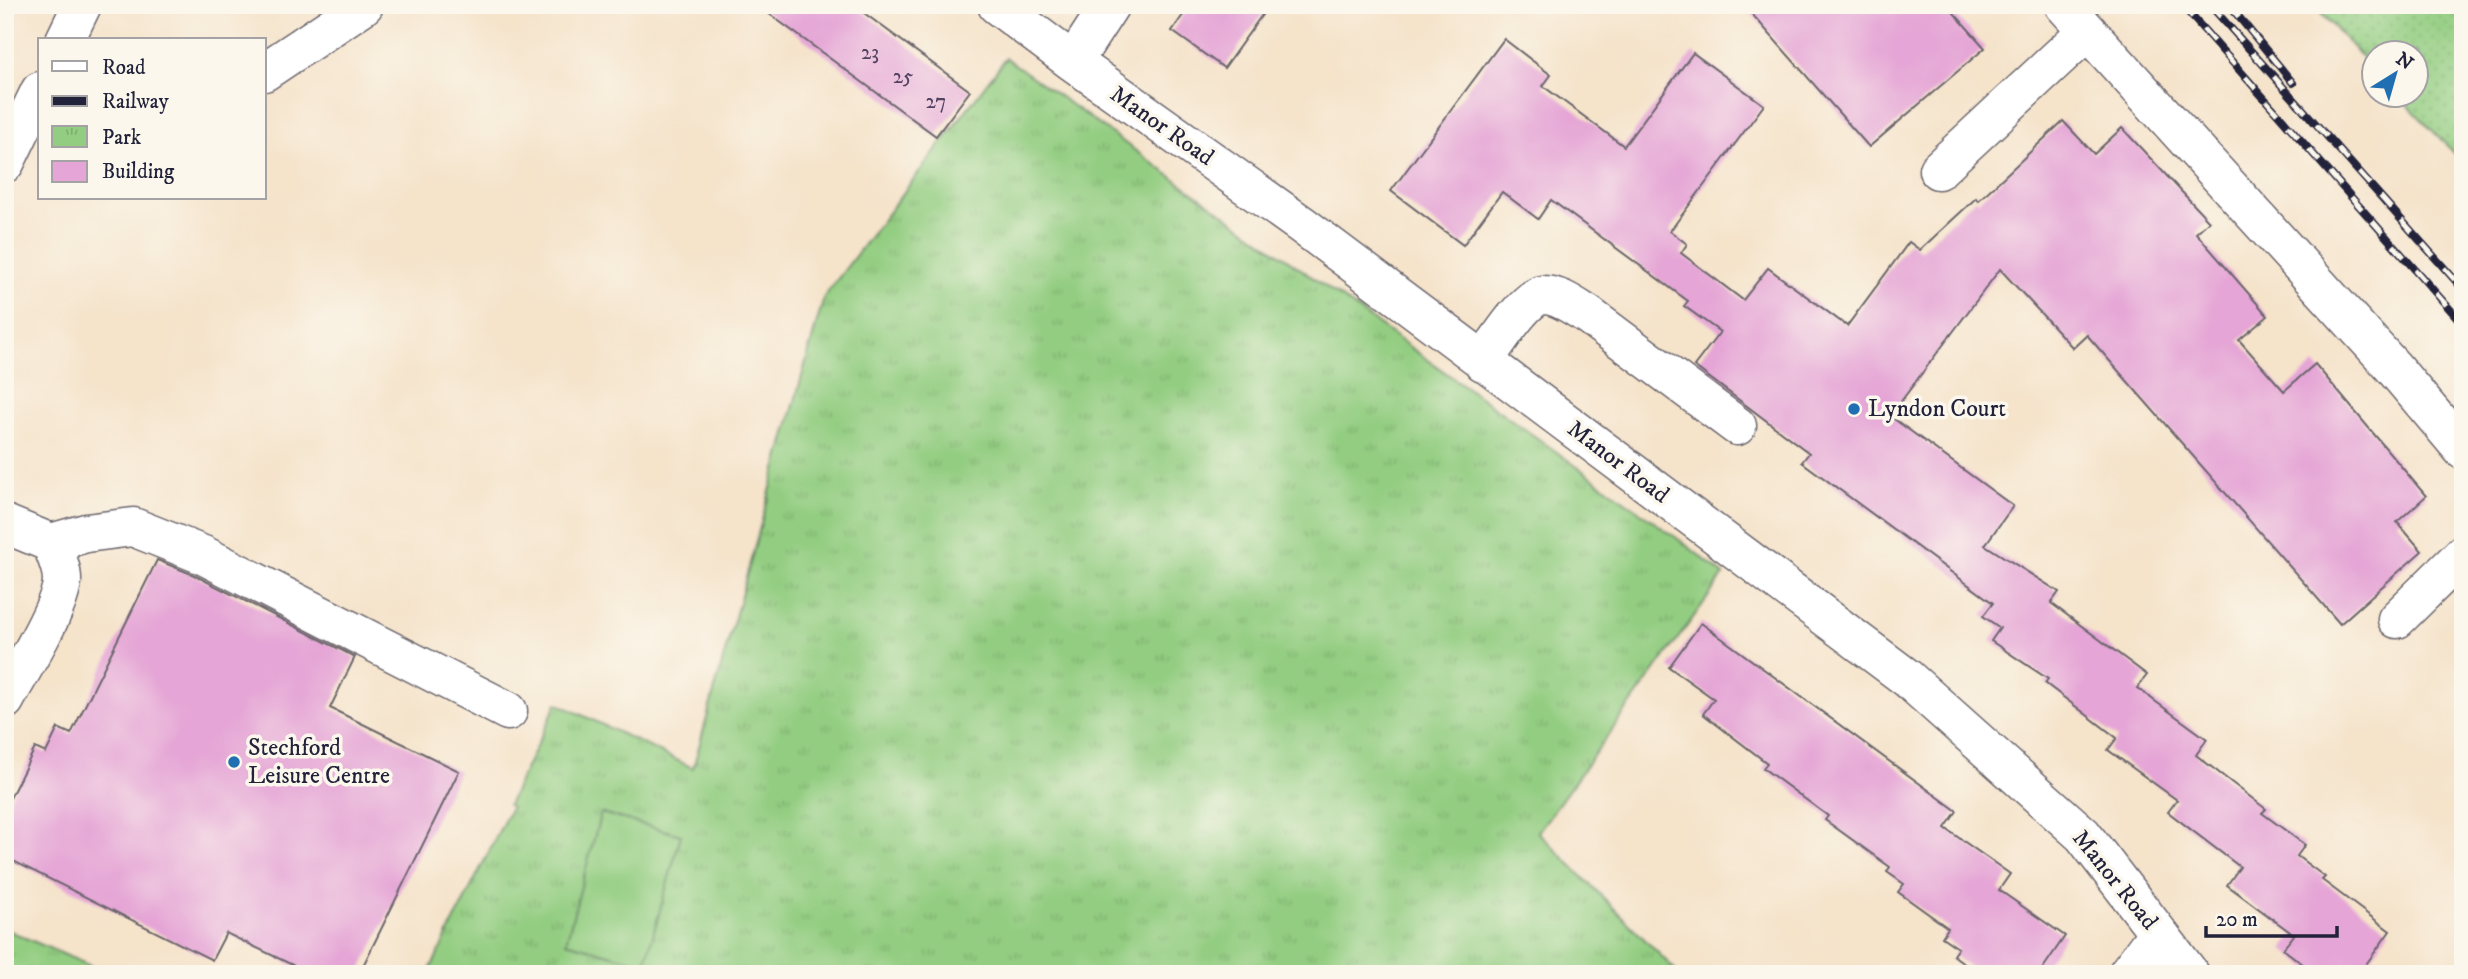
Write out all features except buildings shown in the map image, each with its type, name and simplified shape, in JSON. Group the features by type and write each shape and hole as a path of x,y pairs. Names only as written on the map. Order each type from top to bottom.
{"street":[{"path":"66,38 82,5"},
{"path":"266,71 364,5"},
{"name":"Manor Road","path":"997,5 1302,225 1907,678 2083,835 2190,974"},
{"path":"1073,62 1110,5"},
{"path":"1938,170 2075,18 2393,366 2463,450"},
{"path":"5,163 38,95"},
{"path":"1483,362 1528,301 1540,295 1551,297 1588,315 1737,426"},
{"path":"5,524 51,543 86,533 133,527 203,555 508,711"},
{"path":"5,700 58,601 62,580 51,543"},
{"path":"2397,619 2463,554"},
{"path":"2127,974 2157,934"}],"green space":[{"path":"2313,5 2463,5 2463,162 2411,108 2430,108 2430,38 2360,38 2360,55"},
{"path":"1006,58 1681,541 1724,575 1538,832 1676,971 1672,974 428,974 511,807 508,805 557,703 693,768 824,297"},
{"path":"601,813 681,835 645,964 566,942"},
{"path":"5,929 109,974 5,974"}],"railway":[{"path":"2182,5 2463,324"},
{"path":"2210,5 2463,289"},
{"path":"2229,5 2293,83"}],"place":[{"name":"Lyndon Court","path":"1854,409"},
{"name":"Stechford Leisure Centre","path":"234,762"}]}
